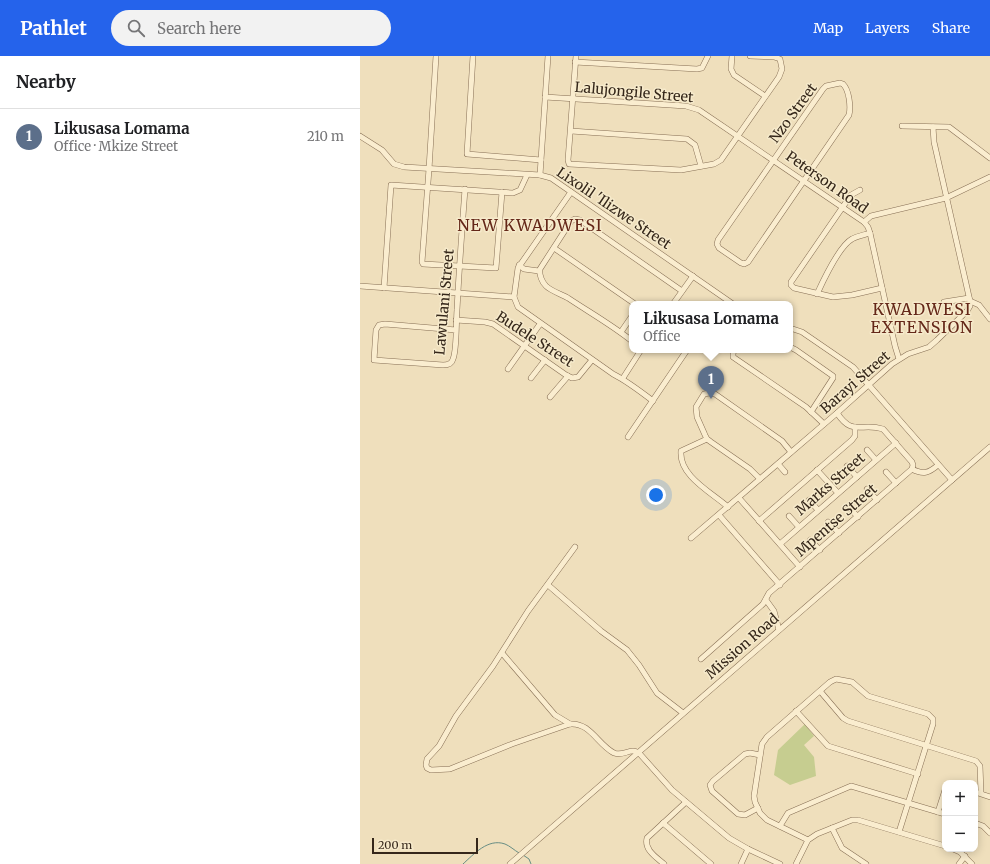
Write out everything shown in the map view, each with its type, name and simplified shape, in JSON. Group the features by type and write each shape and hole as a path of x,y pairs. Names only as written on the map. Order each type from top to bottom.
{"street":[{"path":"436,56 423,264 496,268 502,192"},
{"path":"473,56 467,154 541,160"},
{"path":"540,175 548,56"},
{"path":"576,56 568,160 569,164 681,170 714,164 721,160 781,72 782,64 780,60 774,57 750,56"},
{"path":"575,62 697,69 702,68 708,56"},
{"path":"732,56 731,69 734,75 765,96"},
{"name":"Nzo Street","path":"774,160 824,87 844,84 850,105 849,115 804,181"},
{"name":"Lalujongile Street","path":"545,97 694,108 703,112 738,135"},
{"path":"902,126 951,128 990,158"},
{"path":"932,127 946,198 970,300"},
{"path":"571,131 687,139 695,145 701,166"},
{"name":"Peterson Road","path":"738,135 864,222 870,234 899,358"},
{"name":"Lixolil 'Ilizwe Street","path":"360,136 380,147 388,155 392,162 404,167 540,175 551,178 729,301"},
{"path":"774,160 717,242 717,246 719,248 741,263 744,264 748,262 804,181"},
{"path":"384,288 391,185 518,192 523,186 527,175"},
{"path":"864,222 870,216 946,198 990,177"},
{"name":"Lawulani Street","path":"456,330 385,324 379,325 376,330 374,360 447,365 454,359 456,330 456,320 465,189"},
{"path":"860,190 853,194 842,207 791,284 794,288 828,297 838,297 882,288"},
{"path":"571,192 519,265 516,273 514,297 518,307 540,324 613,374 623,378 630,385 653,401"},
{"path":"539,271 571,221 575,219 580,220 682,291"},
{"path":"817,294 829,268 848,242 854,238 870,234"},
{"path":"554,248 631,301"},
{"path":"519,265 524,268 539,271"},
{"path":"539,271 546,286 561,294 629,339"},
{"path":"675,301 693,276"},
{"path":"360,286 514,297"},
{"path":"944,302 970,300 979,305 990,319"},
{"name":"Barayi Street","path":"691,538 899,358 929,347 938,340 968,311 970,300"},
{"name":"Budele Street","path":"456,320 490,323 572,378 578,377 592,360"},
{"path":"621,332 629,320"},
{"path":"508,369 540,324"},
{"path":"793,329 802,332 849,364 952,480"},
{"path":"793,348 833,376 811,412"},
{"path":"623,378 639,353"},
{"path":"628,437 685,353"},
{"path":"733,353 733,357 811,412 824,424"},
{"path":"532,378 545,360"},
{"path":"550,397 568,376"},
{"path":"760,479 747,467 707,439 697,417 696,409 696,405 703,396 709,392 715,394 782,441 791,452"},
{"path":"837,413 845,424 855,427 883,430 912,462 912,469 926,473 938,465"},
{"path":"759,521 852,440 855,436 855,427"},
{"path":"707,439 681,451 682,461 686,471 691,477 728,507"},
{"name":"Marks Street","path":"780,544 896,443"},
{"name":"Mission Road","path":"510,864 990,446"},
{"path":"867,450 876,460"},
{"path":"778,464 785,472"},
{"path":"847,466 857,477"},
{"name":"Mpentse Street","path":"701,659 763,604 769,593 912,469"},
{"path":"817,470 838,493"},
{"path":"886,472 896,483"},
{"path":"867,490 877,500"},
{"path":"739,498 800,567"},
{"path":"809,500 818,510"},
{"path":"848,506 858,517"},
{"path":"719,515 780,585"},
{"path":"789,516 799,527"},
{"path":"828,522 839,533"},
{"path":"810,540 820,550"},
{"path":"575,547 528,611 502,653 456,716 439,746 427,759 427,768 436,771 450,769 512,744 570,724 579,725 589,731 610,751 624,754 632,751 639,753 666,784 730,838 748,849 780,864"},
{"path":"548,585 601,631 627,650 639,665 656,693 683,714"},
{"path":"766,600 774,611 779,630"},
{"path":"502,653 555,714 570,724"},
{"path":"808,840 765,819 758,808 754,796 760,755 764,739 830,682 836,679 852,682 866,695 928,714 933,719 933,724 918,774 899,832"},
{"path":"820,691 844,719 973,759 978,762 981,769 978,792 990,797"},
{"path":"796,711 828,746 918,774"},
{"path":"758,808 745,815 739,814 714,793 710,788 710,784 743,755 750,753 760,755"},
{"path":"780,826 788,813 851,786 942,813"},
{"path":"938,812 942,799"},
{"path":"664,864 649,850 646,843 648,836 686,802"},
{"path":"796,864 808,840 850,820 855,820 942,845"},
{"path":"663,823 711,864"},
{"path":"978,824 983,826 990,833"},
{"path":"832,828 842,848 866,864"},
{"path":"741,864 748,849"},
{"path":"958,852 965,856 972,864"},
{"path":"959,864 965,856"}],"green space":[{"path":"805,724 814,736 804,745 814,757 816,776 790,785 774,775 778,750"}],"waterway":[{"path":"463,864 482,848 493,843 505,844 519,853"},
{"path":"523,855 529,859 531,864"}],"place":[{"name":"Likusasa Lomama","path":"711,399"}],"district":[{"name":"NEW KWADWESI","path":"530,225"},
{"name":"KWADWESI EXTENSION","path":"922,318"}]}
